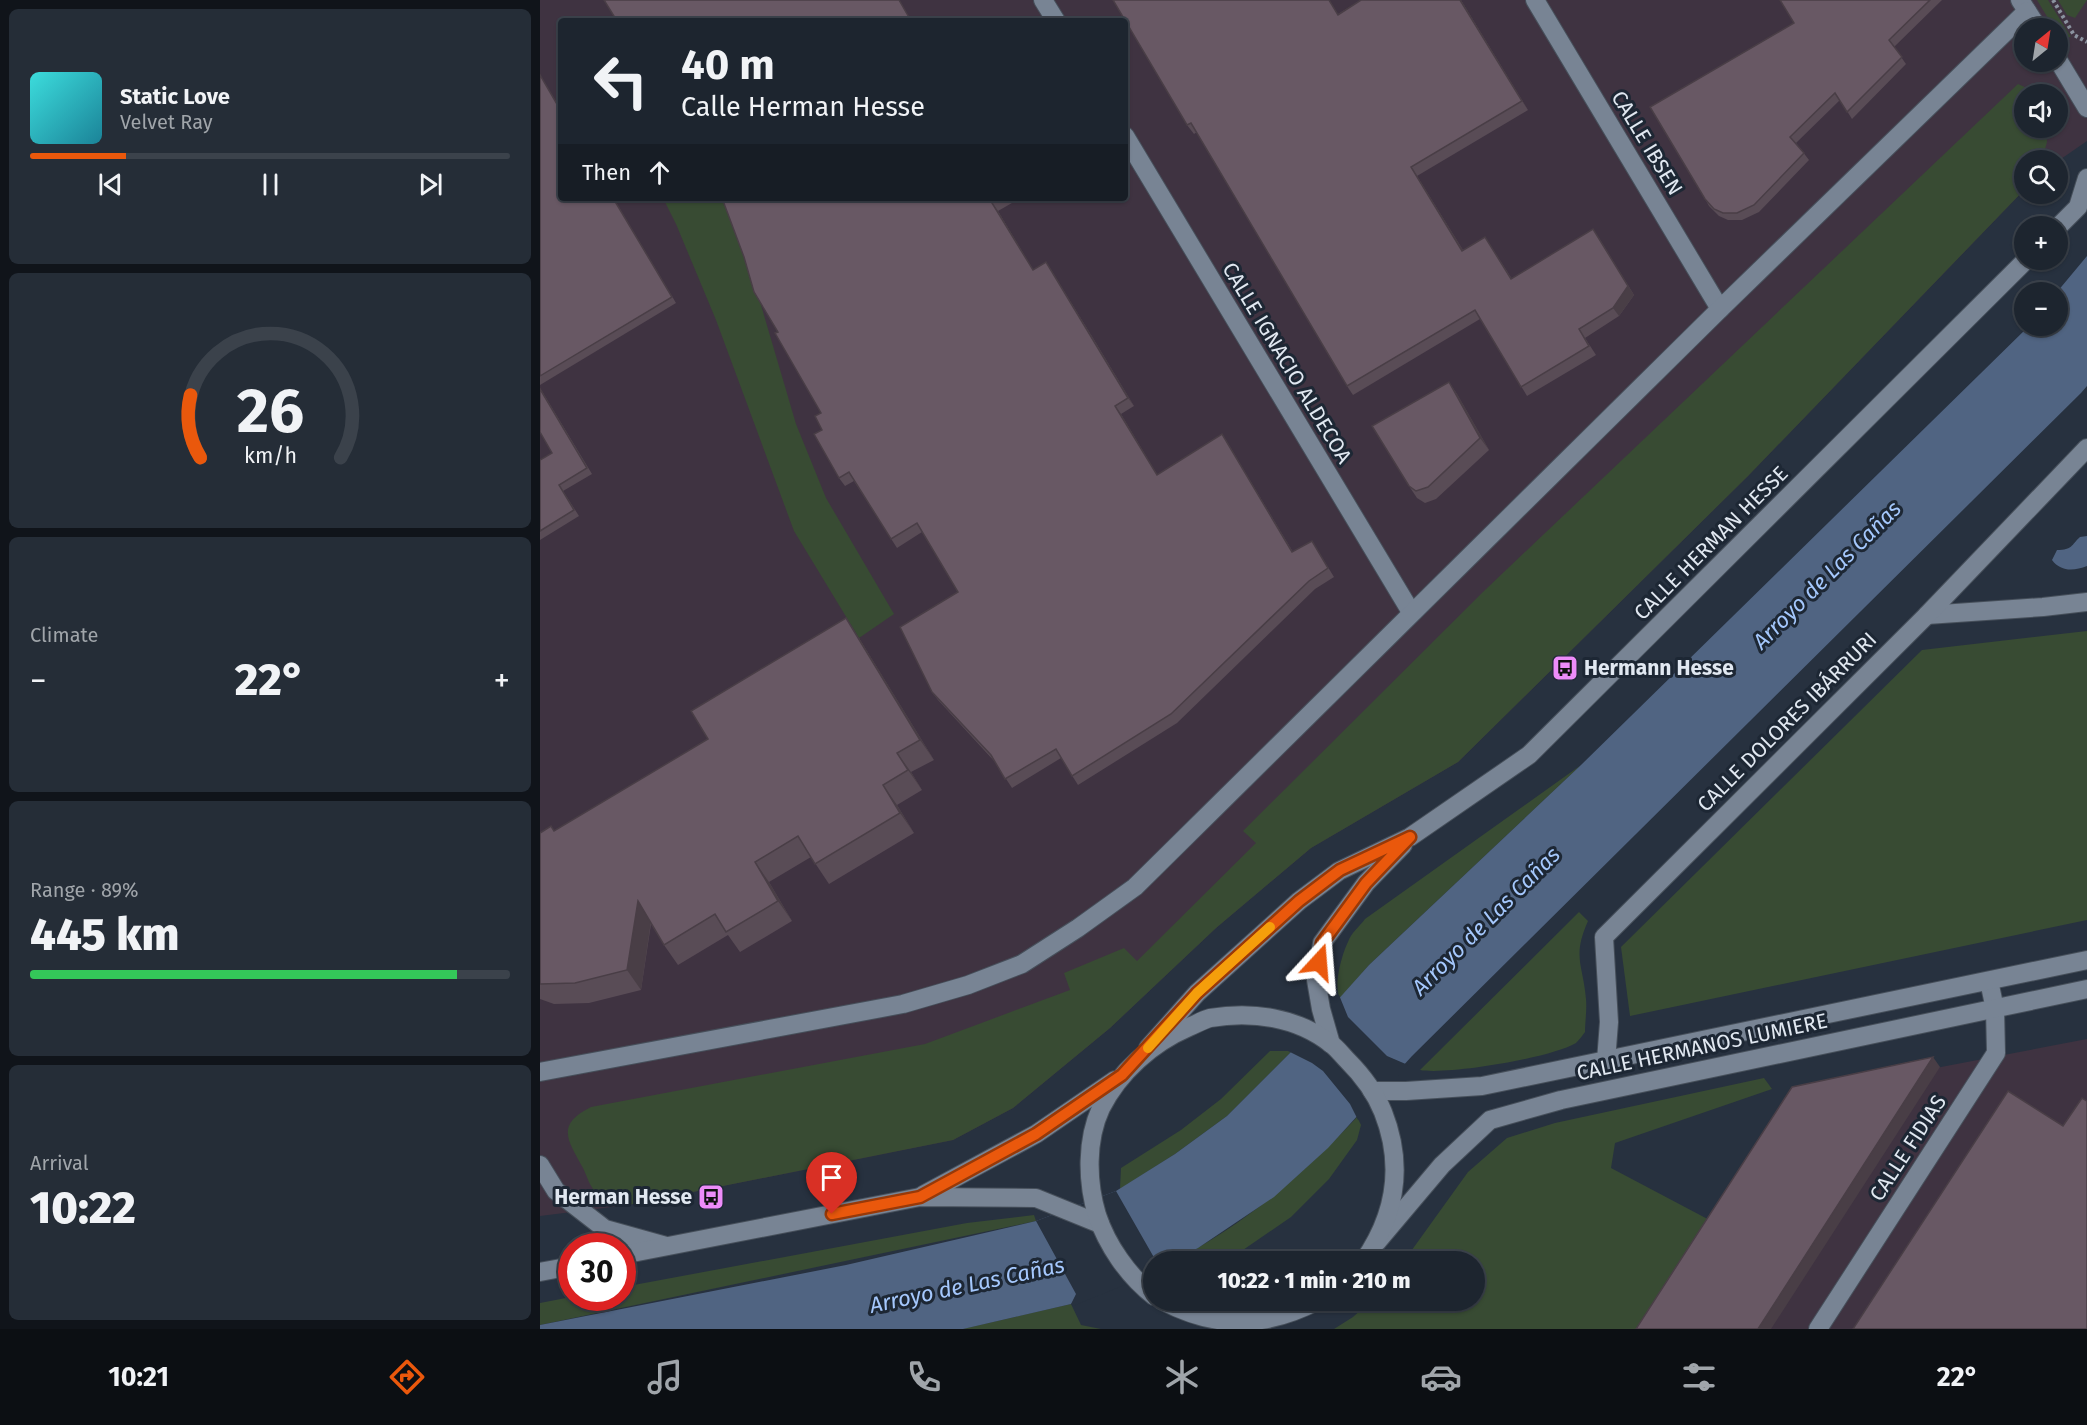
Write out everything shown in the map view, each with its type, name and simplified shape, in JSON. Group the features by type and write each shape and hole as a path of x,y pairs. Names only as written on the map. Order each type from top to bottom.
{"street":[{"path":"1043,0 1054,18"},
{"name":"CALLE IBSEN","path":"1535,0 1720,309"},
{"path":"540,1072 903,1004 968,985 1022,964 1078,928 1135,886 1720,309 2023,6"},
{"path":"2065,72 2087,108"},
{"name":"CALLE IGNACIO ALDECOA","path":"1128,141 1411,612"},
{"path":"2068,218 2078,207 2087,178"},
{"name":"CALLE HERMAN HESSE","path":"1137,1060 1197,993 1299,901 1340,870 1410,837 1529,755 2016,270"},
{"name":"CALLE DOLORES IBÁRRURI","path":"1606,1060 1609,1022 1604,937 1927,615 2087,448"},
{"path":"1927,615 2087,602"},
{"name":"CALLE HERMAN HESSE","path":"1331,1044 1316,980 1322,943 1366,883 1410,837"},
{"name":"CALLE HERMANOS LUMIERE","path":"1376,1098 1396,1091 1482,1086 2087,960"},
{"name":"CALLE FIDIAS","path":"1818,1329 1996,1053 1995,1009 1989,981"},
{"name":"CALLE HERMANOS LUMIERE","path":"1377,1242 1442,1165 1490,1120 1562,1100 2087,989"},
{"path":"920,1197 1036,1134 1122,1075 1137,1060 1171,1035 1208,1018 1253,1015 1279,1019 1303,1028 1331,1044 1362,1076 1376,1098 1389,1126 1396,1163 1393,1199 1377,1242 1371,1251"},
{"path":"1122,1075 1101,1109 1090,1145 1089,1173 1092,1200 1100,1224 1115,1254 1143,1288"},
{"path":"540,1165 556,1191 605,1229 666,1246"},
{"path":"636,1252 920,1197 1036,1197 1100,1224"},
{"path":"540,1272 558,1269"},
{"path":"1183,1311 1208,1320 1231,1322 1257,1321 1291,1311"}],"path":[{"path":"2053,0 2074,35 2087,42"}],"shaded area":[{"path":"540,0 2087,0 2087,141 2068,154 2068,150 2014,150 2014,200 1748,476 1458,762 1311,848 1216,928 1110,1028 1013,1108 953,1140 628,1205 540,1216"},
{"path":"2087,1039 2087,1329 1649,1329 1920,1071"}],"green space":[{"path":"2037,0 2048,0 2059,18 2048,18"},
{"path":"2058,0 2087,0 2075,18 2067,15"},
{"path":"2014,88 2014,138 2047,138 2047,142 2045,150 2014,150 2014,200 1748,476 1458,762 1311,848 1216,928 1110,1028 1013,1108 953,1140 628,1205 605,1197 592,1188 569,1141 568,1134 572,1120 591,1107 925,1044 1070,990 1064,973 1124,948 1137,961 1256,843 1243,831 1484,591"},
{"path":"664,201 725,201 756,288 796,424 826,498 894,614 859,638 794,531 716,320"},
{"path":"2087,631 2087,920 1630,1016 1621,947 1922,650"},
{"path":"1581,765 1369,965 1340,998 1337,986 1343,954 1351,936 1365,919"},
{"path":"1579,912 1588,921 1583,933 1580,952 1585,987 1585,1032 1576,1043 1545,1054 1499,1064 1453,1070 1420,1070"},
{"path":"1270,1051 1292,1051 1227,1116 1175,1154 1120,1189 1121,1168 1181,1130 1221,1099"},
{"path":"1764,1078 1772,1089 1615,1143 1611,1168 1717,1224 1649,1329 1334,1329 1360,1311 1485,1311 1485,1251 1411,1251 1468,1172 1507,1138 1555,1123"},
{"path":"1357,1117 1361,1125 1357,1140 1329,1179 1291,1217 1242,1251 1192,1251 1271,1198"},
{"path":"1034,1215 1036,1221 636,1305 636,1285 967,1223"},
{"path":"558,1300 558,1311 607,1311 540,1325 540,1303"},
{"path":"1071,1304 1081,1325 1101,1329 962,1329"}],"water":[{"name":"Arroyo de Las Cañas","path":"2087,256 2087,386 2081,393 1412,1056 1328,1148 1274,1197 1192,1251 1143,1251 1143,1274 1071,1304 963,1329 540,1329 540,1325 611,1311 636,1311 636,1306 846,1265 1036,1221 1116,1191 1175,1154 1227,1116 1292,1051 1369,965 1581,765 2019,336 2068,336 2068,282 2065,282"},
{"path":"2087,536 2087,566 2068,569 2059,567 2052,560 2057,550 2069,548 2080,537"}],"pier":[{"path":"1339,995 1348,1017 1387,1056 1408,1065 1358,1120 1350,1104 1323,1071 1288,1051"},
{"path":"1116,1191 1150,1251 1143,1251 1143,1277 1073,1306 1071,1304 1076,1294 1036,1221"}],"building":[{"path":"604,0 899,0 909,18 615,18"},
{"path":"1113,0 1329,0 1338,15 1361,0 1460,0 1522,101 1411,167 1462,251 1485,237 1511,279 1593,229 1628,286 1613,308 1579,329 1589,346 1521,387 1475,310 1347,386 1191,123 1187,125 1128,25 1128,18 1124,18"},
{"path":"1780,0 1930,0 1889,40 1902,57 1847,112 1835,93 1790,137 1804,153 1754,205 1737,213 1723,213 1714,209 1705,199 1650,107 1794,23"},
{"path":"540,75 558,106 558,201 615,201 672,297 540,376"},
{"path":"723,201 995,201 992,203 1033,270 1046,262 1128,398 1115,406 1157,475 1222,434 1292,552 1312,541 1328,568 1309,581 1171,714 1072,776 1056,749 1005,779 991,755 932,692 900,627 958,592 917,523 891,539 849,472 839,478 814,434 822,430 815,416 821,413 754,292"},
{"path":"1449,382 1480,438 1428,487 1416,491 1409,486 1372,426"},
{"path":"540,389 587,468 559,485 574,510 540,531 540,460 552,453 540,432"},
{"path":"846,618 920,740 897,753 908,770 883,785 900,813 815,864 798,836 755,862 778,901 726,932 715,914 664,945 638,901 627,970 575,983 540,984 540,833 551,826 554,831 708,739 691,711"},
{"path":"1933,1057 1758,1329 1636,1329 1792,1087"},
{"path":"2008,1091 2063,1126 2082,1098 2087,1101 2087,1329 1853,1329"}],"slow traffic":[{"path":"1148,1048 1197,993 1270,927"}],"place":[{"name":"Hermann Hesse","path":"1565,668"},
{"name":"Herman Hesse","path":"711,1197"}],"route":[{"path":"832,1214 920,1197 1036,1134 1122,1075 1197,993 1299,901 1340,870 1410,837 1366,883 1322,943 1319,962"}]}
